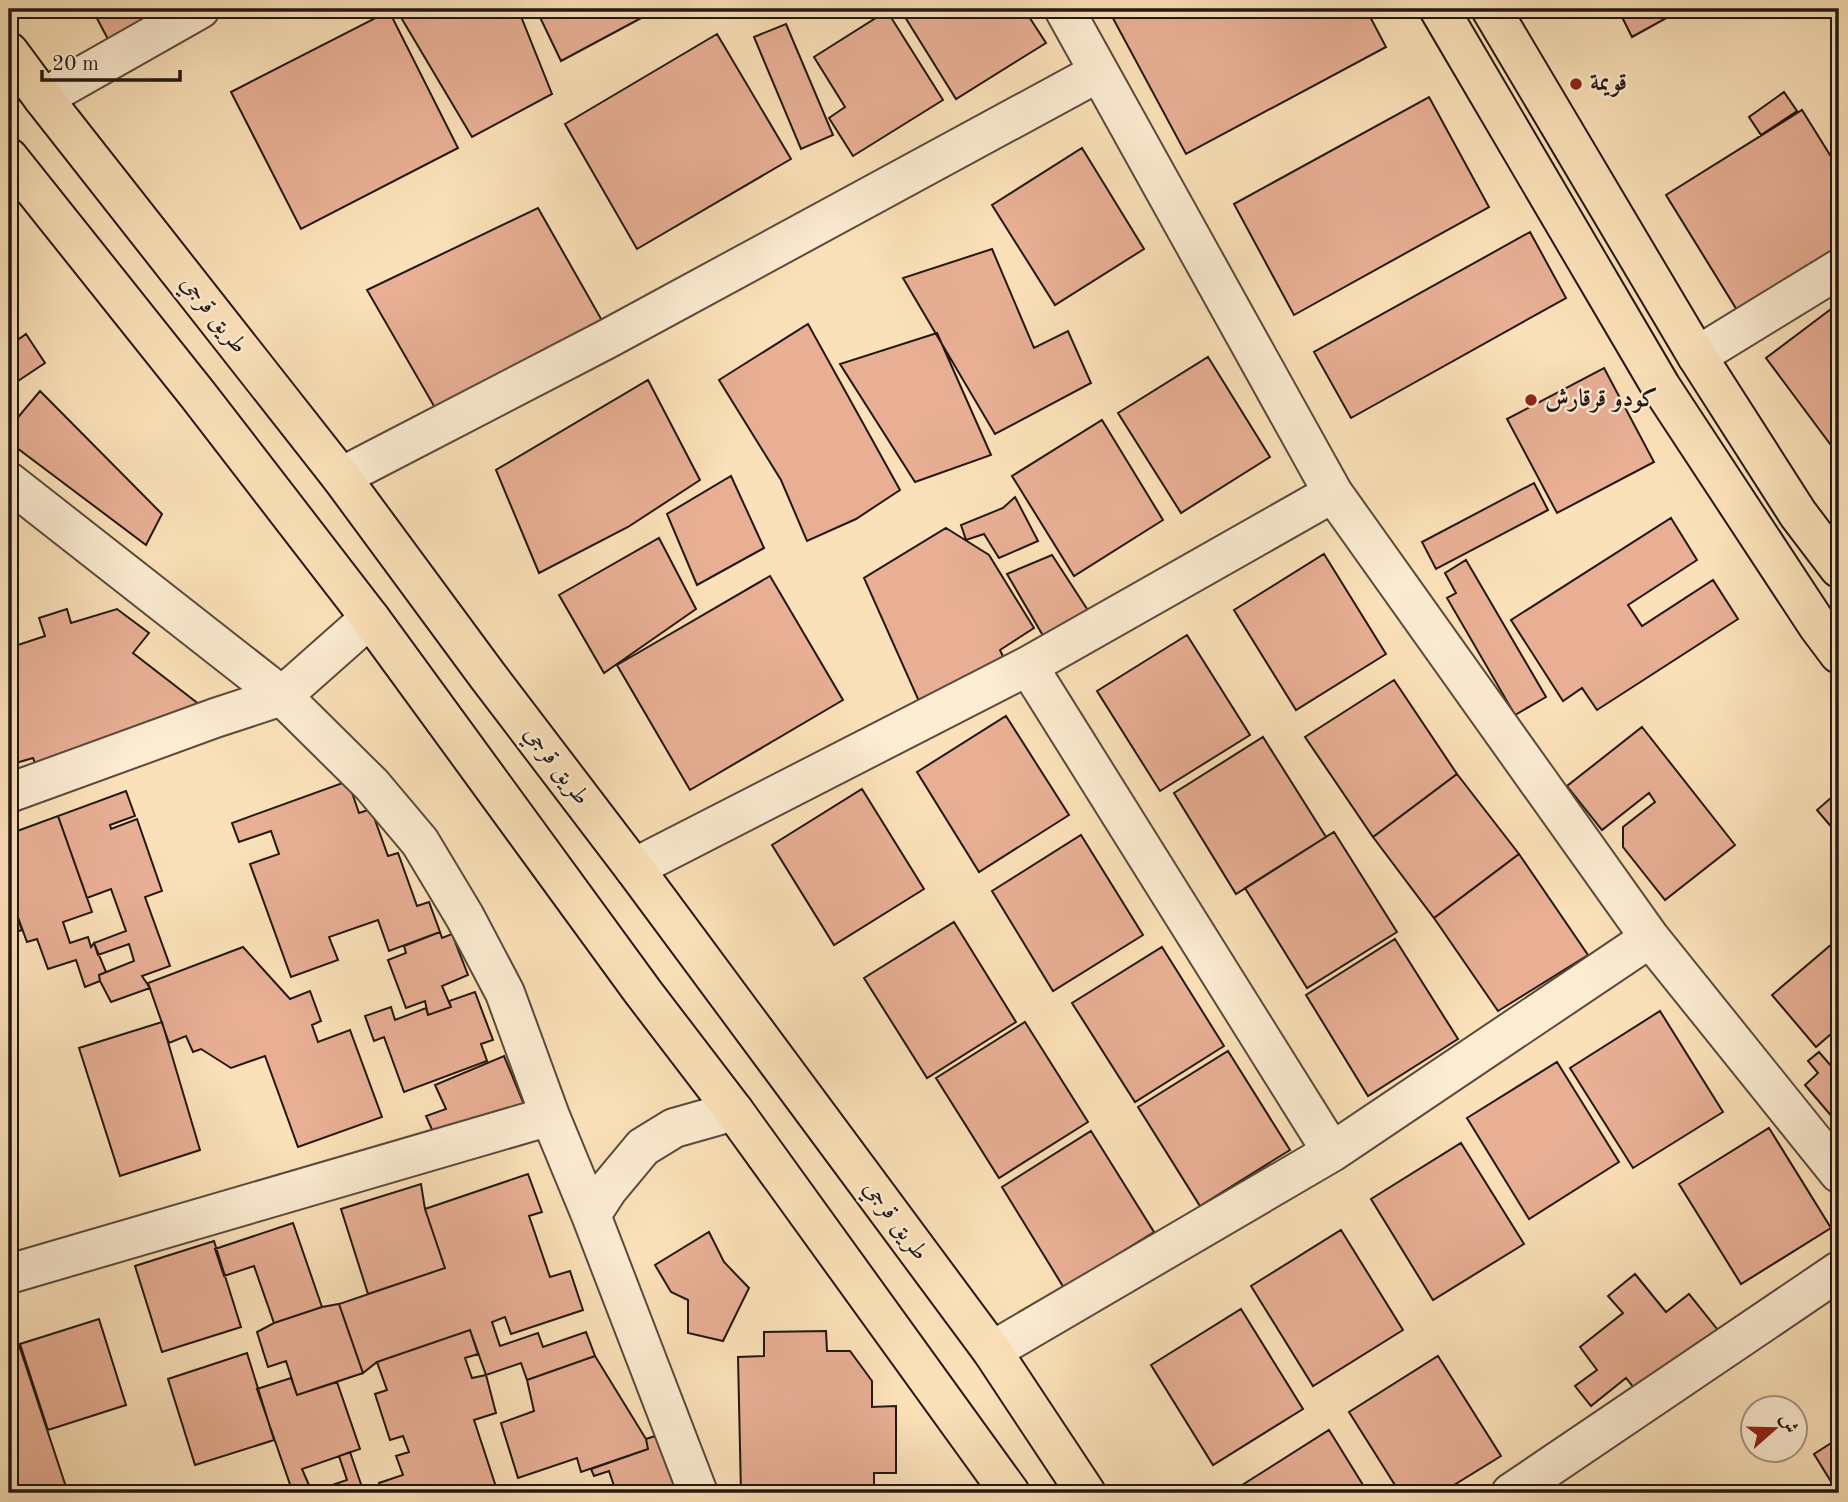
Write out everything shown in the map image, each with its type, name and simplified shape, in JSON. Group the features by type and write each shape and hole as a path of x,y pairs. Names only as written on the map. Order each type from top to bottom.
{"main road":[{"path":"1439,9 1661,387 1839,654"},
{"path":"1491,9 1697,356 1798,514 1839,568"},
{"name":"طريق قرجي","path":"9,52 341,477 634,868 992,1351 1086,1493"},
{"path":"9,158 198,395 370,618 643,992 734,1111 1010,1493"}],"street":[{"path":"43,97 200,9"},
{"path":"1064,9 1333,493 1650,938 1839,1173"},
{"path":"341,477 607,339 1099,72"},
{"path":"1697,356 1839,269"},
{"path":"9,482 282,696 372,785 420,842 466,918 505,993 550,1116 698,1493"},
{"path":"634,868 1028,666 1333,493"},
{"path":"9,793 282,696 370,618"},
{"path":"1028,666 1332,1152"},
{"path":"992,1351 1332,1152 1650,938"},
{"path":"591,1215 608,1189 643,1147 674,1128 734,1111"},
{"path":"9,1274 550,1116"},
{"path":"1511,1493 1839,1271"}],"building":[{"path":"92,9 187,9 110,43"},
{"path":"396,9 518,9 552,94 472,137"},
{"path":"536,9 658,9 561,61"},
{"path":"900,9 1024,9 1046,43 956,99"},
{"path":"1108,9 1366,9 1386,47 1186,154"},
{"path":"1618,9 1667,9 1670,16 1632,37"},
{"path":"389,11 458,148 301,229 231,92"},
{"path":"887,11 943,100 853,156 829,118 845,107 814,57"},
{"path":"786,24 833,135 801,149 754,37"},
{"path":"717,34 791,159 637,249 565,124"},
{"path":"1784,92 1797,111 1761,135 1749,117"},
{"path":"1429,97 1489,207 1294,315 1234,204"},
{"path":"1802,110 1835,163 1839,161 1839,282 1753,336 1666,195"},
{"path":"1082,148 1144,249 1055,305 992,205"},
{"path":"538,208 604,324 438,413 367,290"},
{"path":"1530,232 1566,298 1351,418 1314,352"},
{"path":"992,249 1034,348 1068,331 1091,383 995,434 903,278"},
{"path":"1839,303 1839,456 1766,358"},
{"path":"808,324 900,490 856,519 807,541 781,480 719,380"},
{"path":"937,333 991,455 915,482 840,364"},
{"path":"26,334 45,363 9,387 9,346"},
{"path":"1208,357 1270,457 1181,513 1118,413"},
{"path":"1604,368 1654,462 1557,513 1507,419"},
{"path":"648,380 700,480 628,527 539,573 496,470"},
{"path":"40,391 162,514 146,545 9,442 9,428"},
{"path":"1102,420 1163,520 1074,576 1012,476"},
{"path":"731,476 764,548 697,585 667,514"},
{"path":"1534,483 1548,510 1436,569 1422,542"},
{"path":"1015,497 1038,541 999,558 984,534 966,540 961,525 1003,508"},
{"path":"1671,518 1697,560 1628,605 1642,626 1713,580 1738,619 1597,710 1582,688 1563,701 1511,620"},
{"path":"946,528 989,555 1034,628 1000,650 1008,667 922,708 864,578"},
{"path":"659,538 696,609 604,673 559,595"},
{"path":"1324,554 1386,654 1296,710 1234,610"},
{"path":"1052,555 1089,612 1045,639 1007,574"},
{"path":"1466,560 1546,697 1515,715 1447,598 1456,593 1445,573"},
{"path":"770,576 843,700 690,790 617,665"},
{"path":"67,609 71,623 117,609 149,633 133,653 213,715 37,768 33,758 9,765 9,631 13,629 18,645 45,636 39,618"},
{"path":"1187,635 1250,735 1160,791 1097,691"},
{"path":"1394,680 1457,774 1373,837 1305,737"},
{"path":"1006,716 1069,815 979,872 917,772"},
{"path":"1642,727 1735,845 1665,900 1623,847 1623,827 1655,802 1649,793 1602,830 1567,786"},
{"path":"1263,737 1326,837 1236,894 1174,793"},
{"path":"1457,774 1519,854 1434,918 1373,837"},
{"path":"348,781 359,813 371,809 388,856 398,853 417,906 429,902 440,932 389,951 378,920 329,937 338,960 291,977 250,864 279,854 271,831 239,842 232,823"},
{"path":"862,789 924,889 834,945 772,845"},
{"path":"126,791 135,816 110,825 111,829 137,819 162,891 145,897 170,966 142,976 150,988 111,1002 99,975 134,961 129,944 98,955 94,943 126,931 111,889 87,898 58,816"},
{"path":"1839,791 1839,836 1817,810"},
{"path":"58,816 92,912 63,922 70,943 88,937 91,947 94,943 106,972 99,975 100,981 85,987 76,960 48,969 37,939 27,942 9,893 9,834"},
{"path":"1334,832 1397,932 1307,988 1245,888"},
{"path":"1081,835 1143,935 1053,991 992,891"},
{"path":"1519,854 1588,955 1498,1011 1434,918"},
{"path":"9,893 22,930 9,934"},
{"path":"954,922 1016,1022 927,1078 864,978"},
{"path":"440,932 442,938 452,934 468,975 442,986 451,1007 428,1015 425,1001 406,1008 388,960 406,953 404,946"},
{"path":"1839,938 1839,1027 1816,1047 1772,995"},
{"path":"1395,939 1458,1039 1368,1096 1306,995"},
{"path":"243,947 290,999 310,991 321,1021 312,1025 318,1042 350,1030 382,1117 298,1147 265,1056 231,1068 201,1049 193,1052 186,1036 169,1043 148,983"},
{"path":"1162,947 1224,1046 1135,1102 1072,1003"},
{"path":"475,992 493,1040 481,1044 487,1061 404,1092 384,1037 374,1041 365,1016 391,1007 395,1020 426,1008 428,1015 451,1007 449,1001"},
{"path":"1660,1011 1723,1112 1633,1168 1570,1068"},
{"path":"162,1022 200,1150 120,1176 79,1048"},
{"path":"1025,1022 1088,1122 999,1178 936,1078"},
{"path":"1228,1051 1290,1150 1200,1206 1138,1107"},
{"path":"1819,1052 1839,1075 1839,1125 1805,1085 1818,1073 1808,1061"},
{"path":"504,1056 530,1119 437,1141 426,1116 446,1109 435,1085"},
{"path":"1557,1062 1619,1162 1529,1219 1467,1118"},
{"path":"1769,1128 1831,1228 1741,1284 1679,1184"},
{"path":"1091,1131 1154,1232 1064,1288 1002,1187"},
{"path":"1461,1143 1524,1244 1433,1300 1371,1199"},
{"path":"528,1174 542,1212 529,1216 550,1277 570,1271 583,1310 511,1334 505,1317 492,1322 500,1346 538,1333 543,1347 586,1332 595,1356 527,1380 521,1363 486,1375 470,1330 377,1362 363,1373 339,1304 445,1268 425,1209"},
{"path":"421,1184 425,1209 445,1268 368,1294 341,1209"},
{"path":"293,1223 322,1307 274,1323 254,1266 224,1276 215,1249"},
{"path":"1341,1230 1403,1330 1313,1386 1251,1286"},
{"path":"709,1232 724,1262 749,1288 723,1341 688,1333 688,1300 671,1292 655,1265"},
{"path":"214,1241 241,1327 162,1352 135,1266"},
{"path":"1635,1274 1666,1312 1689,1294 1729,1344 1650,1408 1626,1378 1591,1406 1575,1386 1597,1370 1580,1347 1623,1313 1608,1296"},
{"path":"339,1304 363,1373 297,1395 286,1361 268,1367 257,1332 274,1323"},
{"path":"1241,1309 1303,1409 1213,1465 1151,1365"},
{"path":"9,1315 68,1493 9,1493"},
{"path":"99,1319 126,1405 48,1430 20,1344"},
{"path":"470,1330 478,1354 465,1358 472,1378 486,1375 496,1413 474,1420 498,1493 382,1493 379,1483 403,1475 396,1456 409,1452 403,1436 390,1440 375,1394 387,1390 377,1362"},
{"path":"826,1331 827,1351 850,1351 872,1381 872,1407 896,1406 896,1473 874,1473 874,1493 741,1493 738,1357 764,1356 764,1332"},
{"path":"247,1353 274,1440 195,1465 168,1379"},
{"path":"595,1356 646,1439 648,1449 581,1472 577,1458 518,1478 501,1423 534,1411 527,1380"},
{"path":"1438,1356 1501,1456 1441,1493 1400,1493 1349,1412"},
{"path":"291,1378 297,1395 337,1382 360,1449 302,1469 312,1492 293,1493 257,1389"},
{"path":"1329,1430 1368,1493 1243,1493 1239,1487"},
{"path":"664,1433 685,1493 612,1493 616,1492 609,1471 594,1476 591,1469 648,1449 646,1439"},
{"path":"1839,1438 1839,1493 1838,1493 1814,1454"},
{"path":"350,1452 364,1493 313,1493 347,1480 339,1456"}],"place":[{"name":"قويمة","path":"1576,84"},
{"name":"كودو قرقارش","path":"1531,400"}]}
